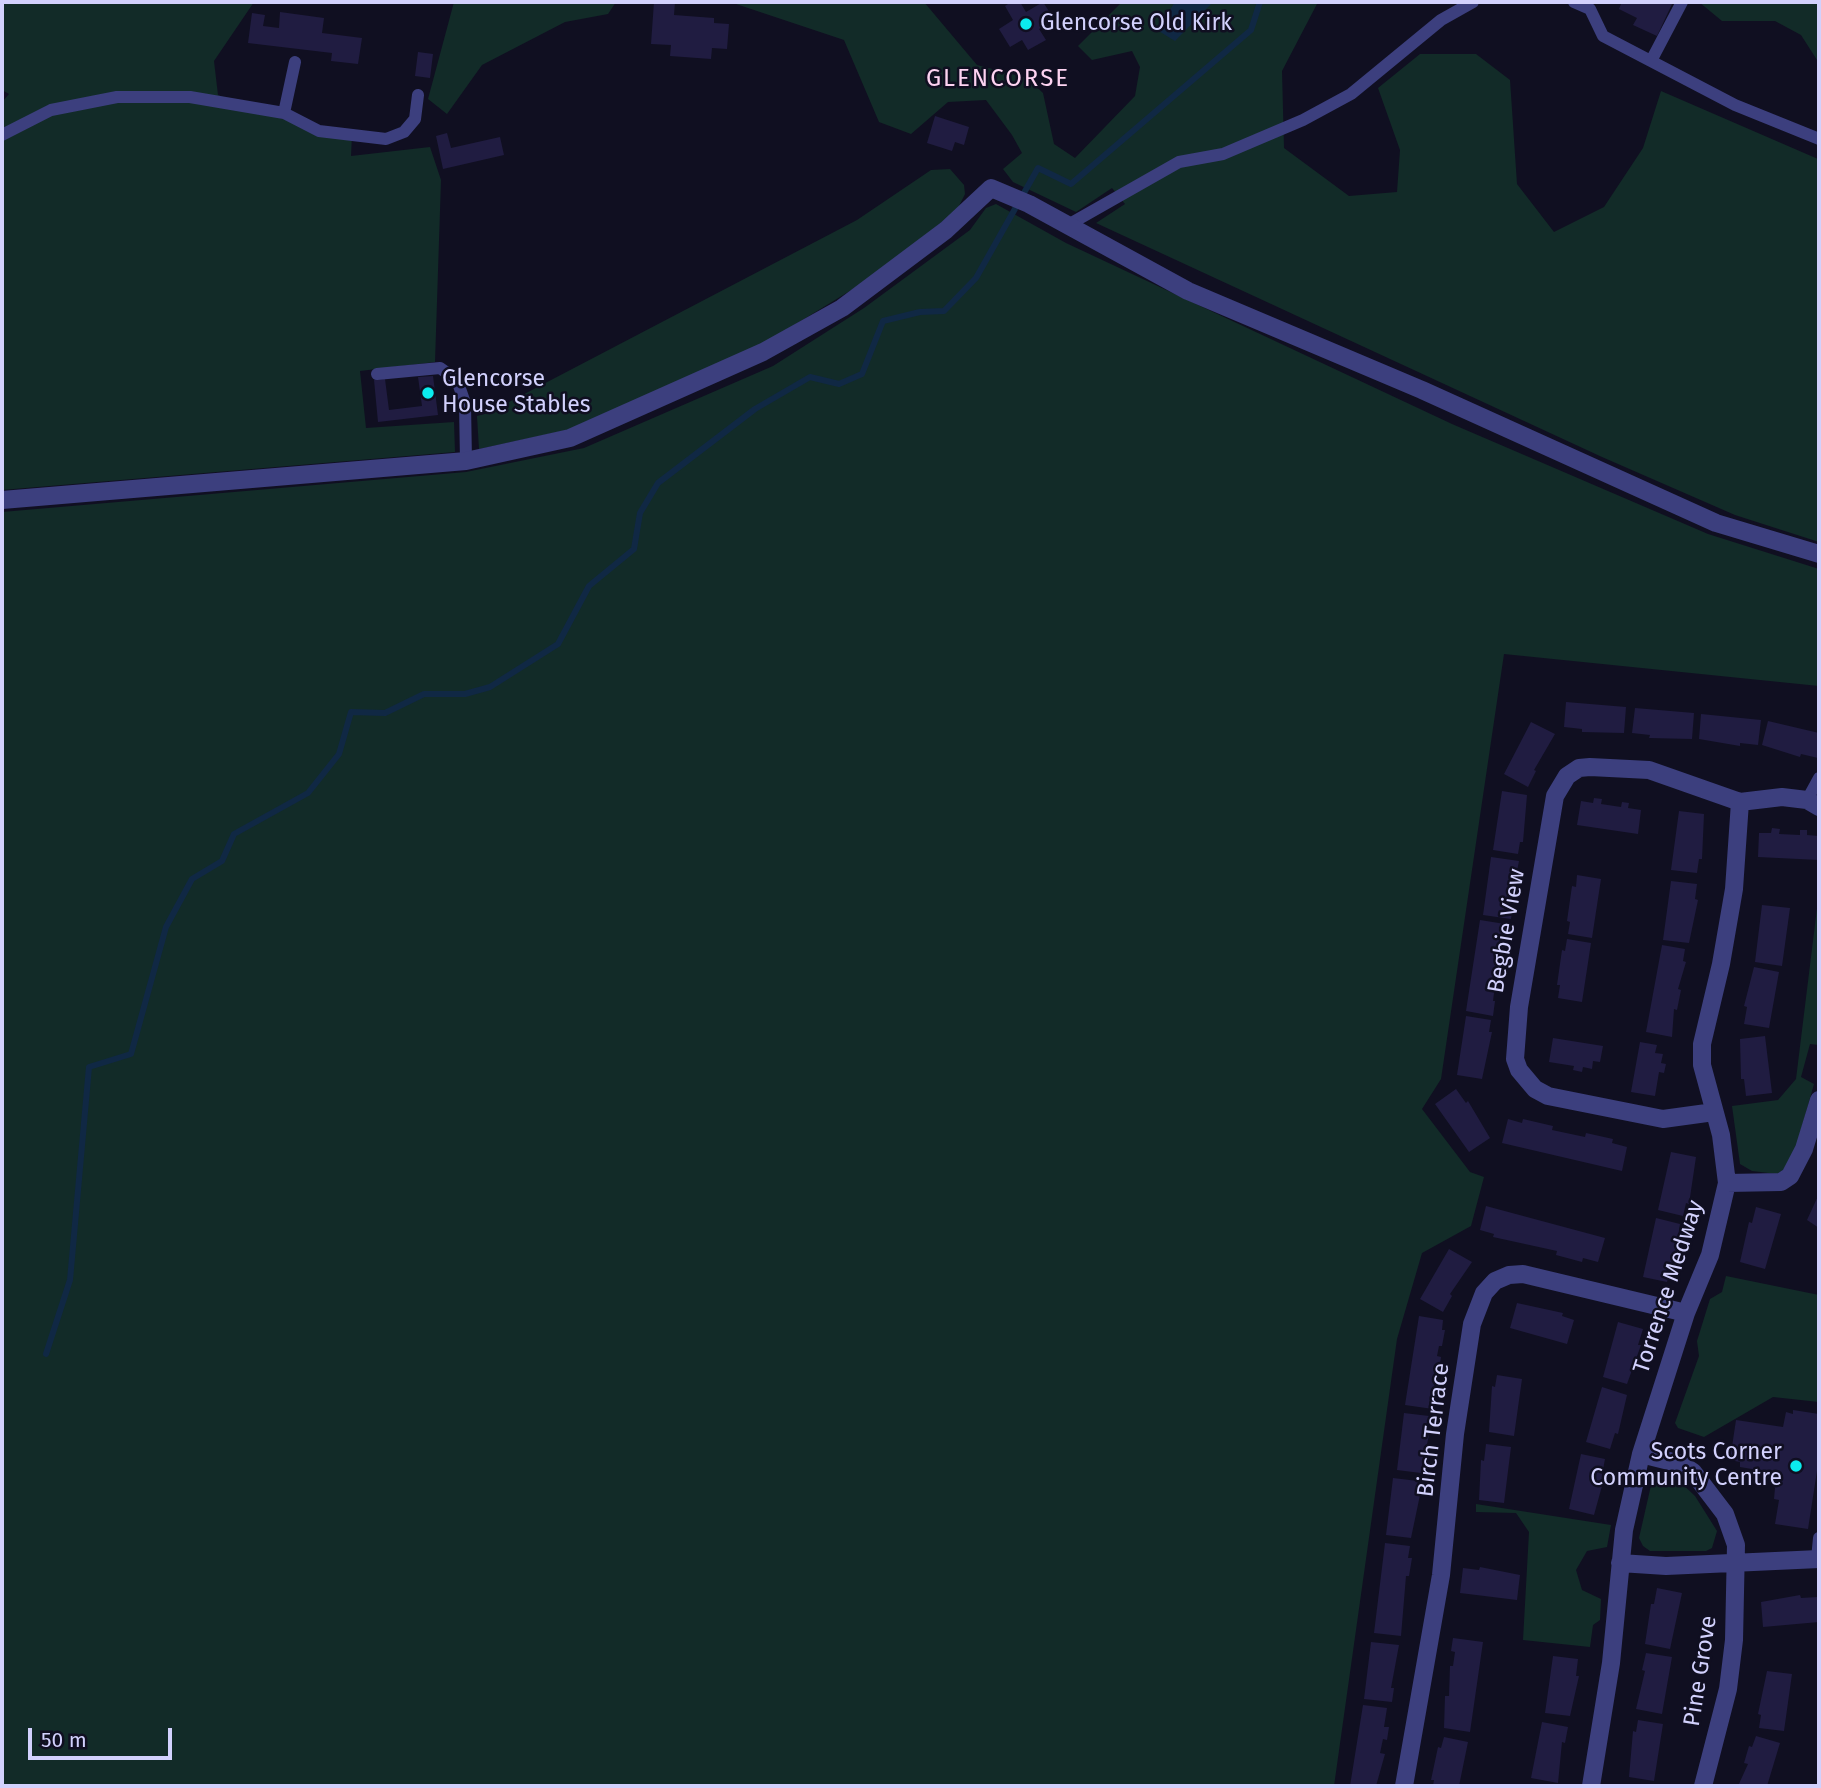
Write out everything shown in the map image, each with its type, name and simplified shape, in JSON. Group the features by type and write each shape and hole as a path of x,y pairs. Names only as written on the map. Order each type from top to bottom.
{"street":[{"path":"2,500 466,461 570,438 763,352 842,308 946,230 991,188 1006,192 1029,204 1188,291 1422,390 1716,523 1819,554"},
{"name":"Begbie View","path":"1714,1112 1662,1119 1548,1096 1525,1079 1514,1059 1519,1007 1556,796 1567,776 1579,768 1590,766 1649,770 1740,802"},
{"path":"1740,802 1782,797 1813,803"},
{"name":"Torrence Medway","path":"1591,1786 1611,1663 1620,1563 1642,1454 1686,1313 1710,1255 1727,1183 1721,1135 1702,1065 1702,1044 1721,964 1734,889 1740,802"},
{"path":"1727,1183 1781,1182 1790,1176 1804,1149 1819,1100"},
{"name":"Birch Terrace","path":"1404,1786 1441,1575 1455,1434 1472,1324 1484,1293 1495,1281 1509,1275 1522,1274 1686,1313"},
{"name":"Pine Grove","path":"1642,1454 1681,1464 1703,1482 1733,1530 1737,1562 1734,1640 1728,1689 1703,1786"},
{"path":"1620,1563 1666,1566 1818,1559"}],"lane":[{"path":"1068,225 1179,162 1223,154 1303,120 1351,94 1441,20 1473,2"},
{"path":"1574,2 1590,9 1603,36 1735,105 1819,139"},
{"path":"1651,61 1682,2"},
{"path":"284,113 295,62"},
{"path":"2,135 51,110 117,97 190,97 284,113 319,131 386,139 404,132 415,119 418,95"},
{"path":"377,374 440,368 457,380 465,403 466,461"},
{"path":"1813,803 1819,778"},
{"path":"1818,1559 1819,1538"}],"green space":[{"path":"2,2 254,2 214,61 218,95 283,119 352,135 351,156 430,147 441,180 435,362 360,371 366,428 454,422 455,452 2,490 2,102 9,94 2,90"},
{"path":"454,2 616,2 608,14 565,22 482,65 447,114 428,99"},
{"path":"730,2 924,2 977,65 1027,78 1043,93 1054,144 1075,158 1135,96 1140,67 1132,51 1092,60 1078,46 1122,2 1318,2 1282,71 1284,148 1349,196 1397,192 1400,150 1378,88 1420,54 1476,54 1510,80 1517,184 1554,232 1604,207 1643,148 1661,91 1818,159 1819,542 1735,515 1602,457 1096,223 1125,204 1112,188 1076,212 1013,182 1003,169 1022,153 986,100 948,102 911,134 879,122 844,40"},
{"path":"1699,2 1819,2 1819,81 1817,60 1801,35 1775,21 1722,21"},
{"path":"950,169 964,185 965,194 957,210 879,273 760,346 572,429 479,449 477,416 488,413 857,220 931,170"},
{"path":"996,204 1066,243 1452,424 1708,534 1819,569 1819,686 1504,654 1441,1079 1422,1109 1470,1172 1484,1177 1471,1226 1422,1253 1397,1339 1334,1786 2,1786 2,512 466,472 584,448 773,366 864,308 970,230 986,208"},
{"path":"1819,892 1819,1045 1810,1044 1801,1077 1814,1084 1791,1165 1777,1174 1752,1171 1740,1164 1732,1106 1778,1100 1796,1079"},
{"path":"1726,1276 1819,1295 1819,1402 1773,1397 1704,1437 1678,1428 1675,1423 1699,1356 1697,1341 1710,1299 1722,1292"},
{"path":"1664,1474 1677,1479 1695,1496 1717,1531 1712,1548 1706,1551 1650,1551 1643,1546 1639,1538 1652,1481"},
{"path":"1476,1504 1611,1525 1607,1547 1587,1551 1576,1570 1582,1590 1601,1599 1600,1620 1593,1625 1590,1647 1523,1640 1529,1532 1516,1513 1476,1512"}],"water":[{"path":"1175,2 1213,2 1175,41 1157,30"}],"building":[{"path":"654,2 675,2 674,15 714,18 714,23 729,24 727,49 712,48 711,59 670,56 671,45 651,44"},
{"name":"Glencorse Old Kirk","path":"1011,2 1020,2 1026,12 1043,2 1054,19 1039,29 1046,40 1028,50 1022,40 1010,47 999,29 1013,20 1005,6"},
{"path":"1616,2 1673,2 1657,36 1633,25 1637,18 1619,9 1621,4"},
{"path":"280,12 324,18 322,33 362,38 358,64 331,61 332,53 248,43 252,13 265,15 263,26 279,28"},
{"path":"418,52 433,54 430,78 415,76"},
{"path":"935,116 969,127 964,145 955,142 952,151 927,143"},
{"path":"447,133 451,148 500,137 504,155 443,169 436,136"},
{"name":"Glencorse House Stables","path":"433,376 438,415 378,422 374,380 385,379 389,410 422,406 418,377"},
{"path":"1566,702 1626,707 1624,733 1582,732 1582,729 1564,727"},
{"path":"1635,708 1694,713 1692,739 1649,738 1650,735 1632,733"},
{"path":"1701,714 1761,720 1758,745 1740,743 1740,746 1699,739"},
{"path":"1768,721 1819,733 1818,758 1801,754 1800,757 1762,745"},
{"path":"1531,722 1555,734 1534,770 1536,771 1528,787 1504,774"},
{"path":"1502,791 1527,795 1523,842 1520,842 1518,854 1493,850"},
{"path":"1594,798 1602,799 1601,804 1621,807 1622,802 1629,803 1628,808 1641,810 1638,834 1577,825 1581,801 1593,803"},
{"path":"1679,811 1704,814 1702,859 1699,859 1697,873 1671,870"},
{"path":"1772,828 1780,829 1779,834 1800,835 1800,830 1807,830 1807,835 1819,836 1819,860 1758,857 1759,833 1771,833"},
{"path":"1491,857 1519,861 1510,906 1513,906 1511,919 1483,915"},
{"path":"1577,875 1601,879 1592,938 1568,934 1572,886 1576,887"},
{"path":"1671,881 1697,884 1695,899 1698,900 1689,943 1663,940"},
{"path":"1762,905 1790,908 1782,966 1755,962"},
{"path":"1480,920 1505,924 1503,953 1499,953 1497,968 1500,969 1498,985 1495,985 1493,1016 1466,1011"},
{"path":"1567,939 1591,943 1582,1002 1558,998 1562,950 1565,951"},
{"path":"1662,945 1685,949 1683,961 1686,962 1678,989 1681,990 1677,1010 1674,1009 1672,1037 1646,1032"},
{"path":"1754,967 1779,972 1769,1028 1744,1024 1747,1007 1744,1006"},
{"path":"1466,1016 1491,1020 1489,1032 1492,1032 1482,1079 1457,1075"},
{"path":"1765,1036 1772,1093 1746,1096 1744,1079 1741,1079 1740,1039"},
{"path":"1553,1038 1603,1046 1600,1062 1593,1061 1592,1069 1583,1067 1582,1072 1573,1070 1574,1066 1549,1062"},
{"path":"1640,1042 1657,1045 1655,1053 1663,1054 1661,1063 1666,1064 1664,1073 1659,1072 1655,1096 1631,1092"},
{"path":"1456,1089 1466,1103 1468,1101 1490,1138 1469,1152 1435,1104"},
{"path":"1508,1119 1522,1123 1523,1119 1553,1126 1552,1130 1585,1137 1586,1133 1613,1139 1612,1143 1627,1147 1622,1171 1502,1143"},
{"path":"1671,1152 1696,1157 1689,1204 1686,1203 1683,1216 1658,1210"},
{"path":"1819,1194 1819,1228 1807,1220"},
{"path":"1486,1206 1605,1238 1598,1262 1583,1258 1582,1262 1556,1255 1557,1251 1493,1237 1494,1234 1480,1230"},
{"path":"1756,1207 1781,1214 1765,1269 1740,1262 1749,1222 1752,1223"},
{"path":"1656,1218 1680,1224 1678,1236 1681,1236 1667,1282 1643,1277"},
{"path":"1449,1249 1472,1262 1450,1294 1452,1296 1443,1312 1420,1299"},
{"path":"1517,1303 1563,1313 1562,1316 1574,1320 1567,1344 1510,1328"},
{"path":"1419,1316 1443,1320 1442,1330 1445,1330 1437,1356 1441,1357 1438,1378 1435,1378 1433,1409 1405,1405"},
{"path":"1618,1322 1643,1329 1638,1345 1641,1345 1627,1384 1603,1377"},
{"path":"1497,1375 1522,1379 1514,1436 1489,1432 1492,1386 1495,1387"},
{"path":"1602,1387 1627,1395 1618,1434 1615,1433 1610,1449 1586,1442"},
{"path":"1793,1410 1819,1414 1819,1458 1808,1529 1775,1524 1779,1500 1774,1499 1775,1488 1764,1471 1740,1467 1740,1462 1730,1460 1736,1420 1783,1427 1786,1412 1793,1414"},
{"path":"1404,1413 1429,1416 1427,1429 1430,1430 1421,1473 1397,1470"},
{"path":"1486,1444 1511,1447 1504,1503 1479,1500 1481,1460 1484,1461"},
{"path":"1581,1454 1605,1459 1602,1475 1605,1475 1594,1515 1569,1509"},
{"path":"1393,1478 1418,1481 1417,1494 1420,1495 1411,1538 1386,1535"},
{"path":"1385,1543 1410,1546 1408,1558 1412,1558 1409,1576 1406,1576 1401,1636 1374,1633"},
{"path":"1480,1567 1520,1575 1517,1600 1460,1593 1463,1568 1479,1570"},
{"path":"1657,1588 1682,1593 1670,1649 1645,1644 1651,1604 1654,1604"},
{"path":"1800,1595 1801,1598 1818,1597 1819,1622 1763,1627 1761,1602"},
{"path":"1453,1638 1483,1642 1470,1732 1444,1728 1445,1696 1449,1696 1450,1666 1453,1666 1455,1652 1451,1651"},
{"path":"1371,1642 1399,1645 1391,1688 1394,1688 1392,1702 1364,1699"},
{"path":"1646,1653 1672,1657 1662,1714 1636,1709 1645,1671 1642,1670"},
{"path":"1553,1656 1578,1659 1576,1676 1579,1676 1570,1716 1545,1713"},
{"path":"1767,1671 1792,1674 1784,1731 1759,1728 1761,1715 1758,1714"},
{"path":"1363,1705 1387,1708 1384,1727 1389,1727 1387,1740 1383,1739 1380,1753 1385,1754 1376,1786 1350,1786"},
{"path":"1638,1720 1663,1724 1654,1781 1629,1777 1633,1731 1636,1732"},
{"path":"1542,1722 1568,1727 1565,1743 1562,1742 1558,1783 1531,1778"},
{"path":"1756,1736 1780,1743 1767,1786 1738,1786 1748,1764 1744,1763 1749,1746 1752,1747"},
{"path":"1444,1737 1468,1742 1459,1786 1433,1786 1434,1780 1431,1780 1438,1747 1441,1748"}],"waterway":[{"path":"46,1354 70,1280 89,1067 131,1054 166,927 192,879 222,861 234,834 308,793 339,754 351,712 385,713 424,694 465,694 490,687 558,644 589,586 634,549 640,513 658,483 755,409 810,377 839,384 862,374 883,321 920,312 944,311 976,278 1038,168 1071,184 1251,30 1260,2"}],"place":[{"name":"Glencorse Old Kirk","path":"1026,24"},
{"name":"Glencorse House Stables","path":"428,393"},
{"name":"Scots Corner Community Centre","path":"1796,1466"}],"district":[{"name":"GLENCORSE","path":"998,79"}]}
